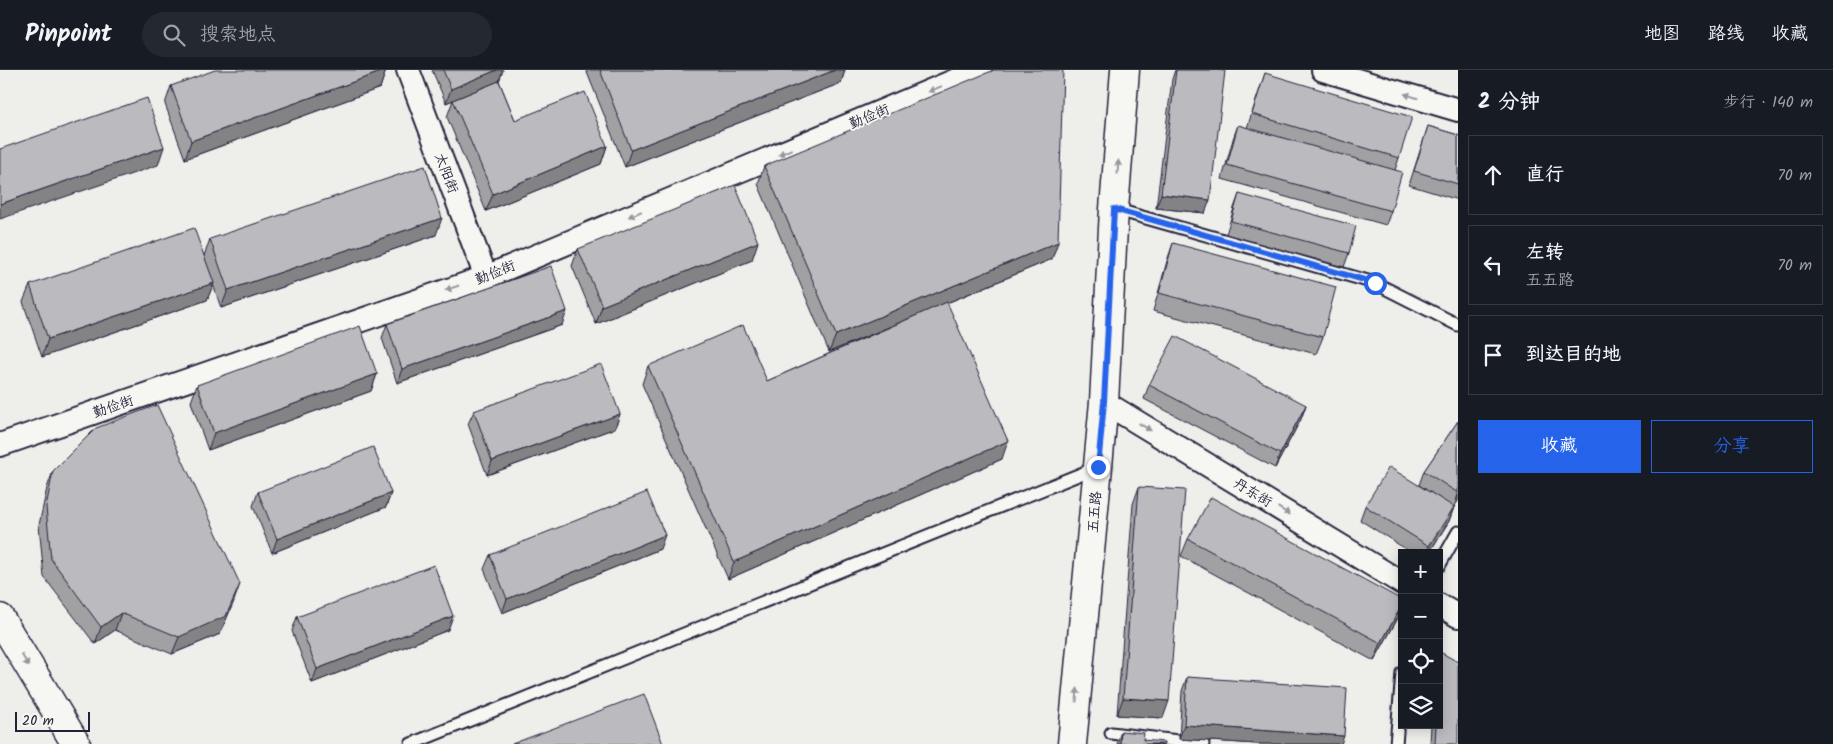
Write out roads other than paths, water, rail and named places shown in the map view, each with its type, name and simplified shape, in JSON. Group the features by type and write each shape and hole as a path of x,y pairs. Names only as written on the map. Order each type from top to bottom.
{"main road":[{"name":"五五路","path":"1072,744 1104,402 1114,209 1125,70"},
{"path":"0,618 76,744"}],"street":[{"name":"太阳街","path":"408,70 486,277"},
{"name":"勤俭街","path":"0,446 486,277 980,70"},
{"path":"1323,70 1458,110"},
{"name":"丹东街","path":"1104,402 1398,581"},
{"path":"1443,607 1458,616"}],"lane":[{"path":"1114,209 1375,283 1458,325"},
{"path":"410,744 1098,467"},
{"path":"1443,559 1458,532"},
{"path":"1396,744 1401,684"},
{"path":"1111,732 1203,744"}]}
